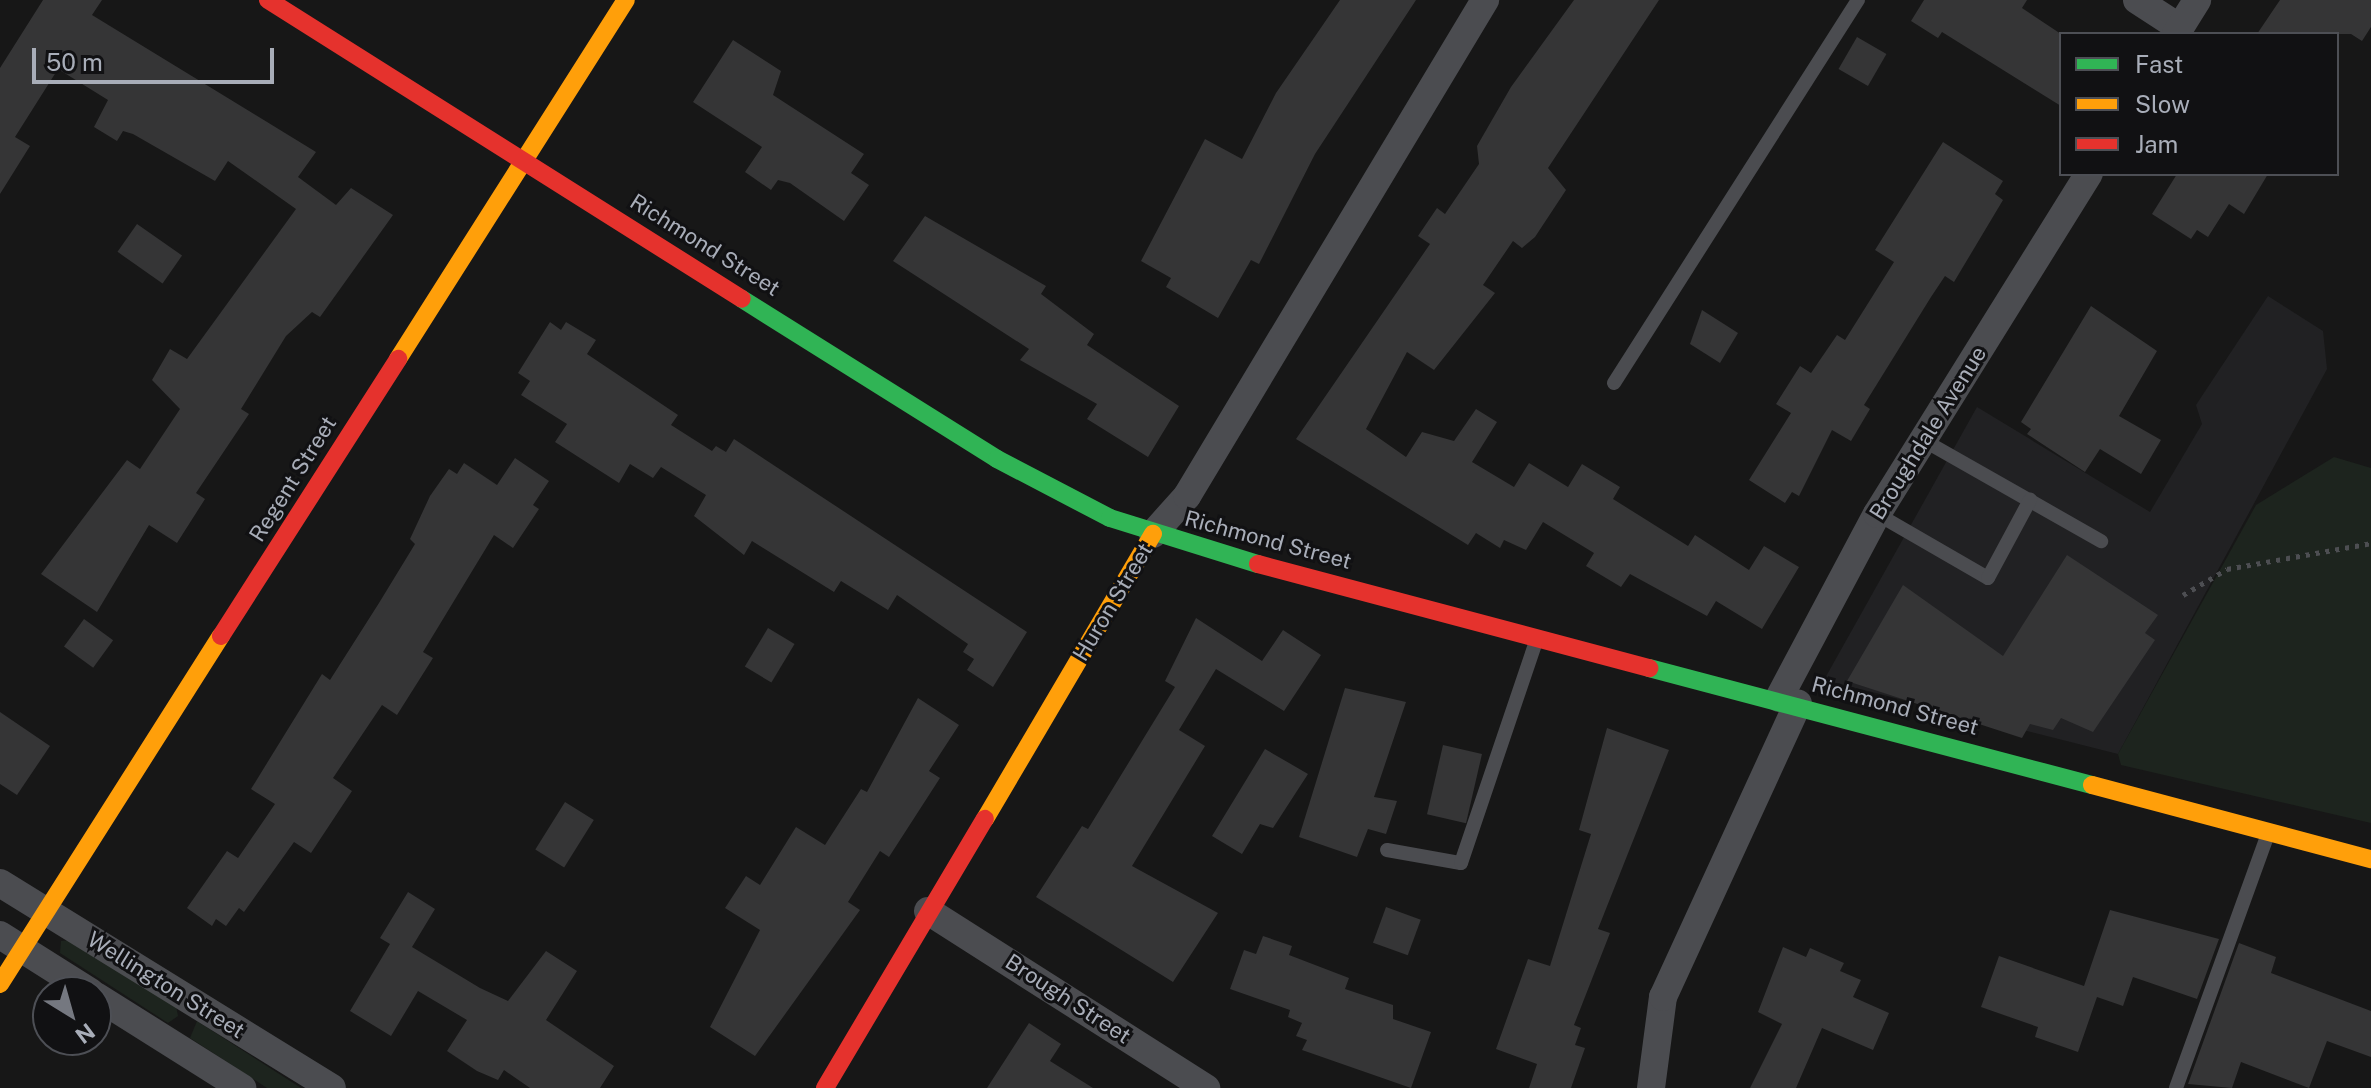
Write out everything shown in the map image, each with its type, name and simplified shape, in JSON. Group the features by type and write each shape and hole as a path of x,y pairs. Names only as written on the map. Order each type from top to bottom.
{"main road":[{"name":"Richmond Street","path":"268,0 997,459 1153,534 2371,859"},
{"name":"Regent Street","path":"0,984 11,942 46,911 626,0"},
{"name":"Huron Street","path":"825,1088 1153,534"}],"street":[{"name":"Huron Street","path":"1153,534 1187,496 1485,0"},
{"path":"2137,0 2178,31 2197,0"},
{"name":"Broughdale Avenue","path":"1651,1088 1663,997 1788,701 1877,514 2088,176"},
{"name":"Wellington Street","path":"0,883 332,1088"},
{"name":"Brough Street","path":"928,911 1206,1088"},
{"name":"Wellington Street","path":"11,942 65,976"},
{"path":"112,1006 242,1088"}],"lane":[{"path":"1614,383 1858,0"},
{"path":"1923,440 2101,541"},
{"path":"1877,514 1988,578 2030,500"},
{"path":"1387,850 1461,863 1539,635"},
{"path":"2176,1088 2268,832"}],"path":[{"path":"2183,595 2227,569 2371,543"}],"shaded area":[{"path":"2268,296 2323,331 2327,369 2118,754 1824,680 1977,407 2150,512 2202,424 2196,405"},
{"path":"2334,457 2371,468 2371,823 2121,765 2118,754 2256,505"},
{"path":"73,940 176,1006 178,1016 168,1023 112,987 112,976 95,976 60,953 61,941"},
{"path":"197,1021 301,1088 267,1088 190,1038"}],"building":[{"path":"43,0 102,0 92,15 316,152 298,177 336,205 351,188 393,215 320,317 312,312 286,336 241,409 249,414 196,493 205,499 177,543 149,525 97,612 41,574 127,460 140,469 180,409 152,380 170,349 187,359 296,209 228,161 215,181 133,134 123,131 117,141 94,127 108,100 58,69 15,137 30,146 0,194 0,68"},
{"path":"1340,0 1416,0 1315,154 1259,264 1251,260 1218,318 1166,287 1171,278 1141,261 1205,139 1242,159 1276,93"},
{"path":"1574,0 1659,0 1548,168 1566,190 1535,237 1522,248 1513,241 1483,285 1495,293 1434,370 1407,352 1366,429 1406,457 1422,432 1454,441 1476,409 1497,422 1472,462 1514,487 1529,463 1568,487 1582,464 1620,487 1613,499 1688,546 1695,535 1749,570 1764,546 1799,567 1762,629 1716,601 1707,616 1630,574 1621,587 1586,566 1594,553 1543,522 1526,550 1504,540 1500,548 1476,533 1468,545 1296,439 1430,244 1418,236 1437,208 1445,214 1479,164 1477,146 1511,87"},
{"path":"1924,0 2027,0 2022,8 2059,33 2059,105 1942,32 1938,38 1911,21"},
{"path":"2280,0 2371,0 2371,27 2362,41 2351,34 2339,32 2258,32"},
{"path":"1857,37 1886,54 1868,86 1838,69"},
{"path":"733,40 781,71 773,95 864,154 851,173 869,185 844,221 790,183 778,180 771,190 745,172 762,147 693,102"},
{"path":"1943,142 2003,181 1995,194 2003,200 1954,282 1945,276 1931,297 1864,405 1870,409 1851,441 1832,430 1799,496 1792,492 1785,503 1749,480 1791,413 1776,404 1800,366 1811,373 1837,335 1845,340 1894,262 1875,250"},
{"path":"2176,176 2267,176 2244,214 2229,204 2208,237 2197,230 2191,239 2152,214"},
{"path":"925,216 1046,286 1041,294 1094,334 1087,345 1179,406 1148,457 1087,419 1097,404 1020,360 1029,349 893,261"},
{"path":"137,224 182,256 163,283 117,252"},
{"path":"2091,306 2157,351 2119,416 2161,440 2141,474 2100,449 2085,472 2027,434 2031,429 2021,422"},
{"path":"1702,310 1738,333 1720,363 1690,344"},
{"path":"550,322 561,330 566,322 596,340 587,354 678,415 671,425 712,451 716,446 726,452 734,439 1027,632 993,687 967,670 974,659 963,652 968,644 897,595 888,610 841,581 834,592 752,541 744,555 694,516 706,495 661,467 653,478 630,464 619,483 555,442 567,424 521,395 530,381 518,373"},
{"path":"515,458 549,481 533,505 539,509 513,548 494,535 423,652 433,658 397,715 382,705 333,778 352,791 311,853 294,842 244,912 239,908 226,926 216,919 212,926 187,908 227,851 238,858 275,804 251,789 322,674 330,680 379,603 415,544 410,539 430,496 449,469 457,474 464,463 497,485"},
{"path":"2067,555 2158,615 2145,633 2155,640 2093,732 2061,718 2053,730 2030,724 2022,738 1847,681 1903,585 2003,656"},
{"path":"1196,618 1262,661 1283,630 1321,655 1284,711 1216,669 1179,730 1205,746 1132,866 1218,913 1173,982 1036,897 1082,826 1088,829 1175,687 1165,681"},
{"path":"84,619 113,640 93,668 64,647"},
{"path":"768,628 795,644 771,683 745,667"},
{"path":"1345,688 1406,702 1374,797 1397,801 1386,834 1368,829 1357,857 1299,837"},
{"path":"918,698 959,725 929,771 940,778 889,857 880,851 848,902 860,910 755,1056 710,1027 760,930 725,908 746,876 760,885 796,827 825,845 861,789 867,792"},
{"path":"0,712 50,746 17,795 0,784"},
{"path":"1607,728 1669,750 1598,929 1610,933 1574,1025 1581,1028 1575,1045 1585,1048 1571,1088 1529,1088 1537,1064 1496,1049 1528,959 1550,966 1591,834 1579,830"},
{"path":"1443,745 1482,754 1466,823 1427,814"},
{"path":"1265,749 1308,774 1273,828 1260,824 1242,854 1212,836"},
{"path":"565,802 594,820 564,868 535,849"},
{"path":"408,892 435,909 412,947 480,988 508,1001 546,951 577,971 546,1020 614,1066 600,1088 530,1088 504,1070 498,1080 477,1071 447,1051 467,1020 418,991 391,1036 350,1011 390,944 380,938"},
{"path":"1386,907 1421,920 1408,955 1373,943"},
{"path":"2110,910 2219,939 2197,999 2133,977 2123,1006 2097,997 2078,1052 2035,1037 2038,1027 1981,1007 1999,956 2084,986"},
{"path":"1263,936 1292,946 1289,955 1349,978 1345,989 1393,1005 1393,1019 1431,1032 1411,1088 1302,1050 1307,1040 1296,1036 1302,1023 1288,1017 1290,1010 1230,989 1244,950 1256,954"},
{"path":"2239,943 2276,957 2271,973 2371,1011 2371,1057 2327,1041 2309,1088 2241,1062 2232,1088 2188,1084"},
{"path":"1783,947 1806,957 1810,948 1844,963 1840,971 1861,980 1853,997 1889,1013 1873,1050 1822,1028 1796,1088 1750,1088 1782,1024 1758,1012"},
{"path":"1029,1023 1061,1044 1050,1061 1093,1088 987,1088"}],"traffic: fast":[{"path":"742,299 997,459 1110,518 1258,564"},
{"path":"1649,668 2092,785"}],"traffic: slow":[{"path":"398,359 626,0"},
{"path":"985,819 1153,534"},
{"path":"0,984 221,636"},
{"path":"2092,785 2371,859"}],"traffic: jam":[{"path":"268,0 742,299"},
{"path":"221,636 398,359"},
{"path":"1258,564 1649,668"},
{"path":"825,1088 985,819"}]}
